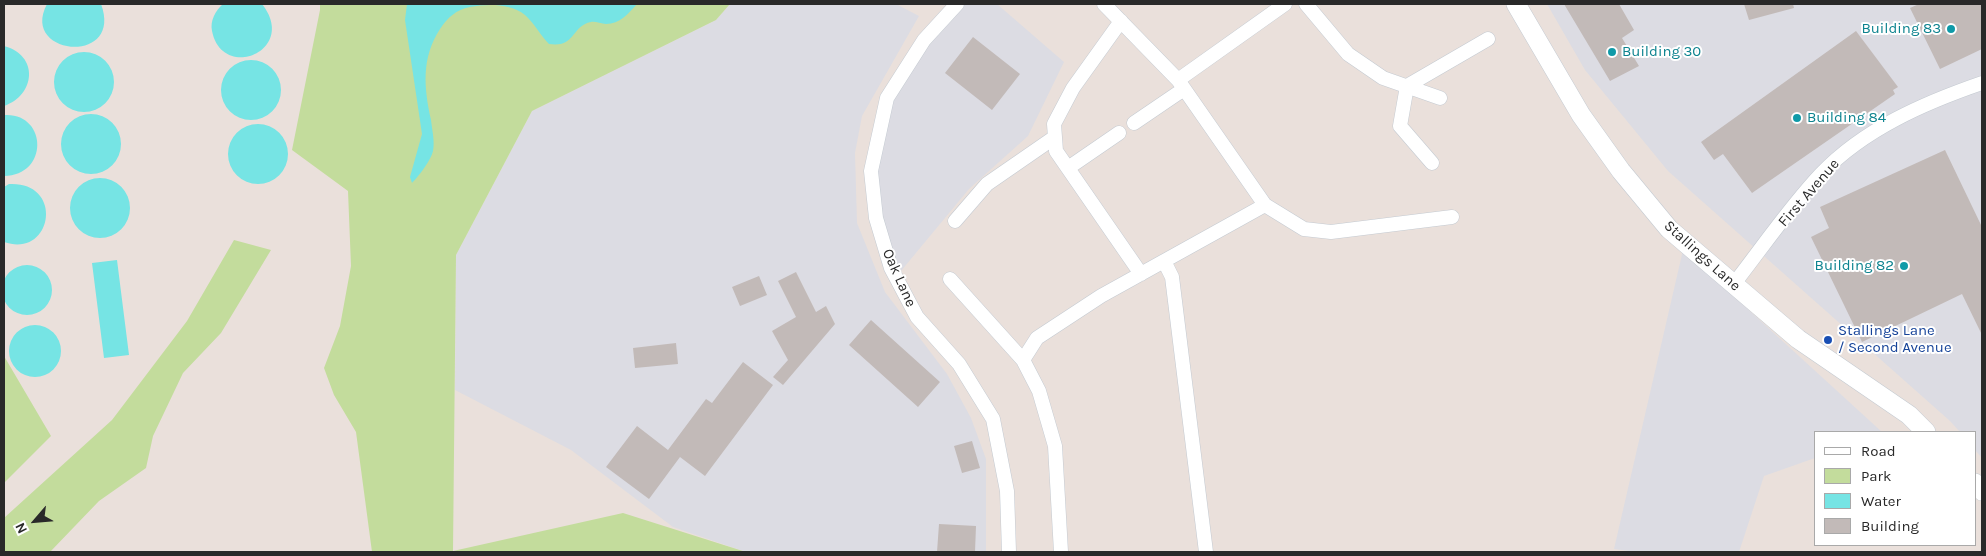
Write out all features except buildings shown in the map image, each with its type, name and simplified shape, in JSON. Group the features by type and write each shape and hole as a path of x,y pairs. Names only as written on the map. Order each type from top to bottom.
{"main road":[{"name":"Stallings Lane","path":"1516,4 1581,114 1621,171 1669,229 1798,339 1909,415 1925,431"}],"street":[{"name":"Oak Lane","path":"957,4 924,40 887,98 871,171 876,218 891,268 917,317 959,364 993,419 1006,490 1009,552"},
{"path":"1104,4 1181,84 1265,205 1304,228 1331,232 1452,216"},
{"path":"1134,123 1181,84 1285,4"},
{"path":"1306,4 1348,54 1383,78 1440,98"},
{"path":"1121,21 1073,88 1054,124 1056,151 1141,274"},
{"path":"1432,163 1400,126 1407,86 1488,39"},
{"name":"First Avenue","path":"1733,285 1821,174 1843,154 1877,130 1922,106 1982,83"},
{"path":"1068,168 1118,133"},
{"path":"955,221 987,184 1055,137"},
{"path":"1023,360 1037,338 1101,296 1265,205"},
{"path":"1164,261 1172,277 1206,552"},
{"path":"950,279 1023,360 1039,391 1055,446 1061,552"}],"shaded area":[{"path":"730,4 896,4 919,16 862,116 855,153 857,223 885,292 947,374 971,418 986,459 986,552 746,552 673,527 571,450 455,390 456,255 532,111 716,20"},
{"path":"957,4 997,4 1064,62 1028,136 969,189 896,277 871,171 887,98"},
{"path":"1547,4 1982,4 1982,458 1976,451 1976,431 1959,431 1668,171 1585,70"},
{"path":"1683,250 1881,431 1814,431 1814,458 1764,476 1739,552 1636,552 1614,549"}],"green space":[{"path":"320,4 730,4 716,20 532,111 456,255 453,551 623,513 746,552 372,552 356,432 334,395 324,368 340,326 351,266 348,191 292,150"},
{"path":"234,240 271,250 221,333 183,373 153,436 146,468 99,501 50,552 4,552 4,518 112,420 187,321"},
{"path":"4,356 51,436 4,483"}],"water":[{"path":"47,4 101,4 104,24 98,37 87,45 72,47 58,43 47,35 42,21"},
{"path":"223,4 262,4 271,21 271,35 265,47 255,54 242,57 229,55 219,46 212,31 212,20"},
{"path":"407,4 637,4 620,20 611,24 593,22 585,24 569,40 558,44 549,44 525,15 505,6 491,5 465,8 453,15 440,29 434,40 427,62 426,85 434,147 432,155 412,183 410,177 422,134 405,20"},
{"path":"4,46 15,51 23,58 28,66 29,75 27,85 22,93 15,101 4,106"},
{"path":"78,52 90,52 106,60 112,70 114,82 112,94 106,104 90,112 78,112 62,104 54,88 54,76 62,60"},
{"path":"245,60 257,60 273,68 279,78 281,90 279,102 273,112 257,120 245,120 229,112 221,96 221,84 229,68"},
{"path":"85,114 97,114 113,122 119,132 121,144 119,156 113,166 97,174 85,174 69,166 61,150 61,138 69,122"},
{"path":"4,115 18,117 29,123 35,133 37,144 36,155 29,166 19,173 4,176"},
{"path":"252,124 264,124 280,132 286,142 288,154 286,166 280,176 264,184 252,184 236,176 228,160 228,148 236,132"},
{"path":"94,178 106,178 122,186 128,196 130,208 128,220 122,230 106,238 94,238 78,230 70,214 70,202 78,186"},
{"path":"9,184 27,186 39,194 45,206 46,218 42,230 33,240 21,244 4,242 4,187"},
{"path":"117,260 129,355 104,358 92,263"},
{"path":"22,265 32,265 45,272 52,285 52,295 45,308 32,315 22,315 13,311 6,304 2,295 2,285 6,276 13,269"},
{"path":"35,325 45,327 53,333 59,341 61,351 59,361 53,369 45,375 35,377 25,375 17,369 11,361 9,351 11,341 17,333 25,327"}],"place":[{"name":"Building 83","path":"1951,29"},
{"name":"Building 30","path":"1612,52"},
{"name":"Building 84","path":"1797,118"},
{"name":"Building 82","path":"1904,266"},
{"name":"Stallings Lane / Second Avenue","path":"1828,340"}]}
